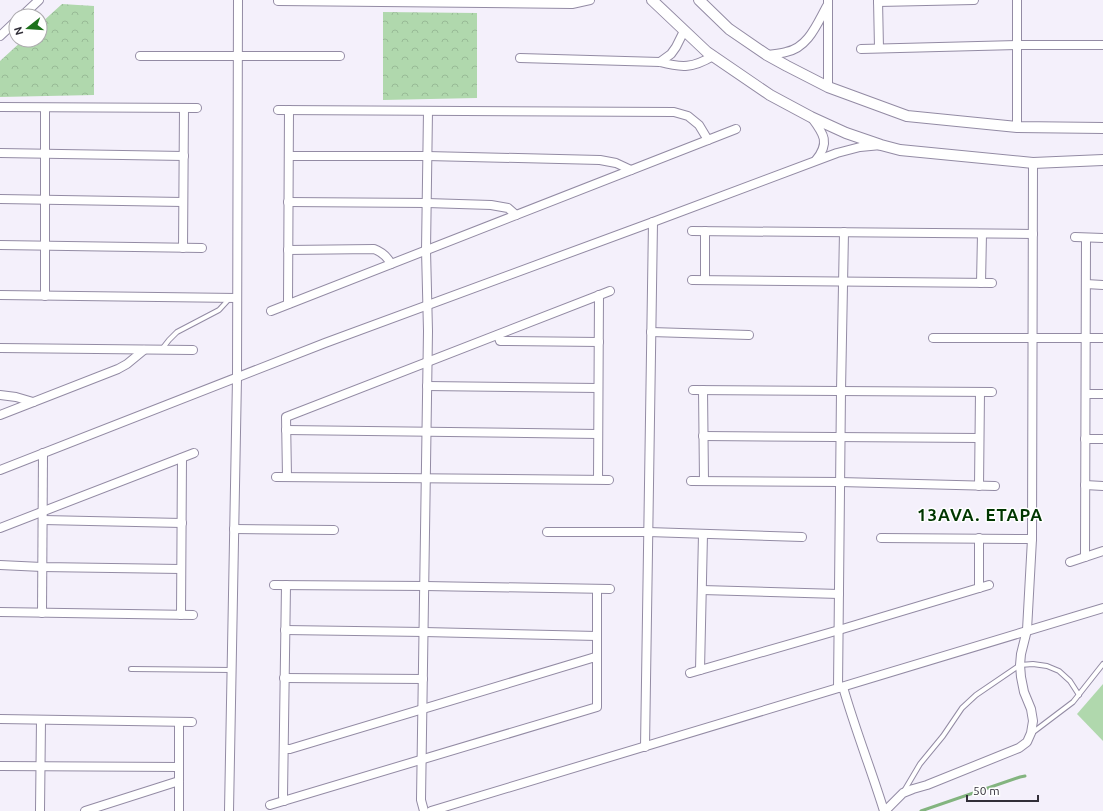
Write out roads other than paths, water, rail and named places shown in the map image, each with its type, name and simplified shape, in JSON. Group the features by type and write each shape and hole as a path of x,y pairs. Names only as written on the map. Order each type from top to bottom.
{"street":[{"path":"30,8 39,0"},
{"path":"229,811 237,378 234,298 238,0"},
{"path":"278,0 570,2 590,0"},
{"path":"652,0 707,52 770,95 846,133 900,150 1033,163 1103,160"},
{"path":"698,0 729,29 767,55 828,87 907,116 1017,127 1103,128"},
{"path":"879,48 878,1 974,0"},
{"path":"1017,0 1017,127"},
{"path":"767,55 787,52 799,47 809,37 828,3"},
{"path":"828,3 828,87"},
{"path":"0,36 8,29"},
{"path":"660,62 671,54 684,31"},
{"path":"861,49 1017,45 1103,45"},
{"path":"140,56 340,56"},
{"path":"520,58 660,62 672,65 693,66 702,63 713,56"},
{"path":"0,107 197,108"},
{"path":"44,296 45,108"},
{"path":"182,248 184,108"},
{"path":"278,110 674,112 688,116 699,125 708,140"},
{"path":"288,304 289,110"},
{"path":"424,811 421,800 425,586 427,386 426,203 428,111"},
{"path":"812,117 823,132 824,144 821,154 816,161"},
{"path":"271,311 736,129"},
{"path":"0,470 426,306 837,153 860,147 881,145"},
{"path":"0,153 184,156"},
{"path":"288,156 427,156 600,160 616,163 631,170"},
{"path":"844,232 839,594 841,687 870,766 884,811 903,793 1014,751 1027,742 1031,733 1033,722 1031,708 1024,692 1020,665 1027,630 1032,539 1033,163"},
{"path":"0,199 183,202"},
{"path":"288,202 491,205 508,208 516,215"},
{"path":"646,747 653,222"},
{"path":"692,231 1033,234"},
{"path":"705,231 705,280"},
{"path":"981,283 982,234"},
{"path":"1075,237 1103,238"},
{"path":"1085,557 1086,238"},
{"path":"0,245 202,248"},
{"path":"288,250 374,249 387,256 391,264"},
{"path":"692,280 992,283"},
{"path":"1086,284 1103,285"},
{"path":"287,477 286,417 610,291"},
{"path":"0,295 234,298"},
{"path":"598,296 598,479"},
{"path":"651,332 749,334"},
{"path":"498,335 500,341 598,342"},
{"path":"934,338 1103,338"},
{"path":"0,348 194,350"},
{"path":"0,415 118,369 127,364 144,350"},
{"path":"427,386 598,388"},
{"path":"693,390 992,392"},
{"path":"702,390 704,481"},
{"path":"979,486 980,392"},
{"path":"1086,394 1103,394"},
{"path":"0,395 33,402"},
{"path":"286,430 598,434"},
{"path":"703,436 979,438"},
{"path":"1085,439 1103,439"},
{"path":"42,613 43,453"},
{"path":"0,528 194,453"},
{"path":"181,615 182,458"},
{"path":"276,477 609,480"},
{"path":"691,481 840,482 995,486"},
{"path":"1085,485 1103,486"},
{"path":"43,520 182,522"},
{"path":"234,529 334,530"},
{"path":"547,532 648,532 802,537"},
{"path":"700,670 703,534"},
{"path":"881,538 1032,539"},
{"path":"979,588 980,538"},
{"path":"1070,562 1103,551"},
{"path":"0,566 181,569"},
{"path":"274,585 610,589"},
{"path":"690,673 989,585"},
{"path":"284,801 286,586"},
{"path":"270,805 597,707 597,588"},
{"path":"702,590 839,594"},
{"path":"430,811 1103,608"},
{"path":"0,612 193,615"},
{"path":"285,630 597,636"},
{"path":"284,749 290,749 597,657"},
{"path":"284,678 423,679"},
{"path":"0,719 179,723 192,722"},
{"path":"40,811 41,720"},
{"path":"179,723 179,811"},
{"path":"0,766 179,767"},
{"path":"85,811 179,781"}],"lane":[{"path":"162,350 169,340 178,332 219,310 234,298"},
{"path":"903,793 920,764 944,736 962,708 976,695 1020,665 1033,664 1047,666 1059,671 1070,681 1079,695"},
{"path":"1031,733 1079,695 1103,664"},
{"path":"131,669 232,670"}],"waterway":[{"path":"921,811 1025,776"}],"district":[{"name":"13AVA. ETAPA","path":"980,515"}]}
